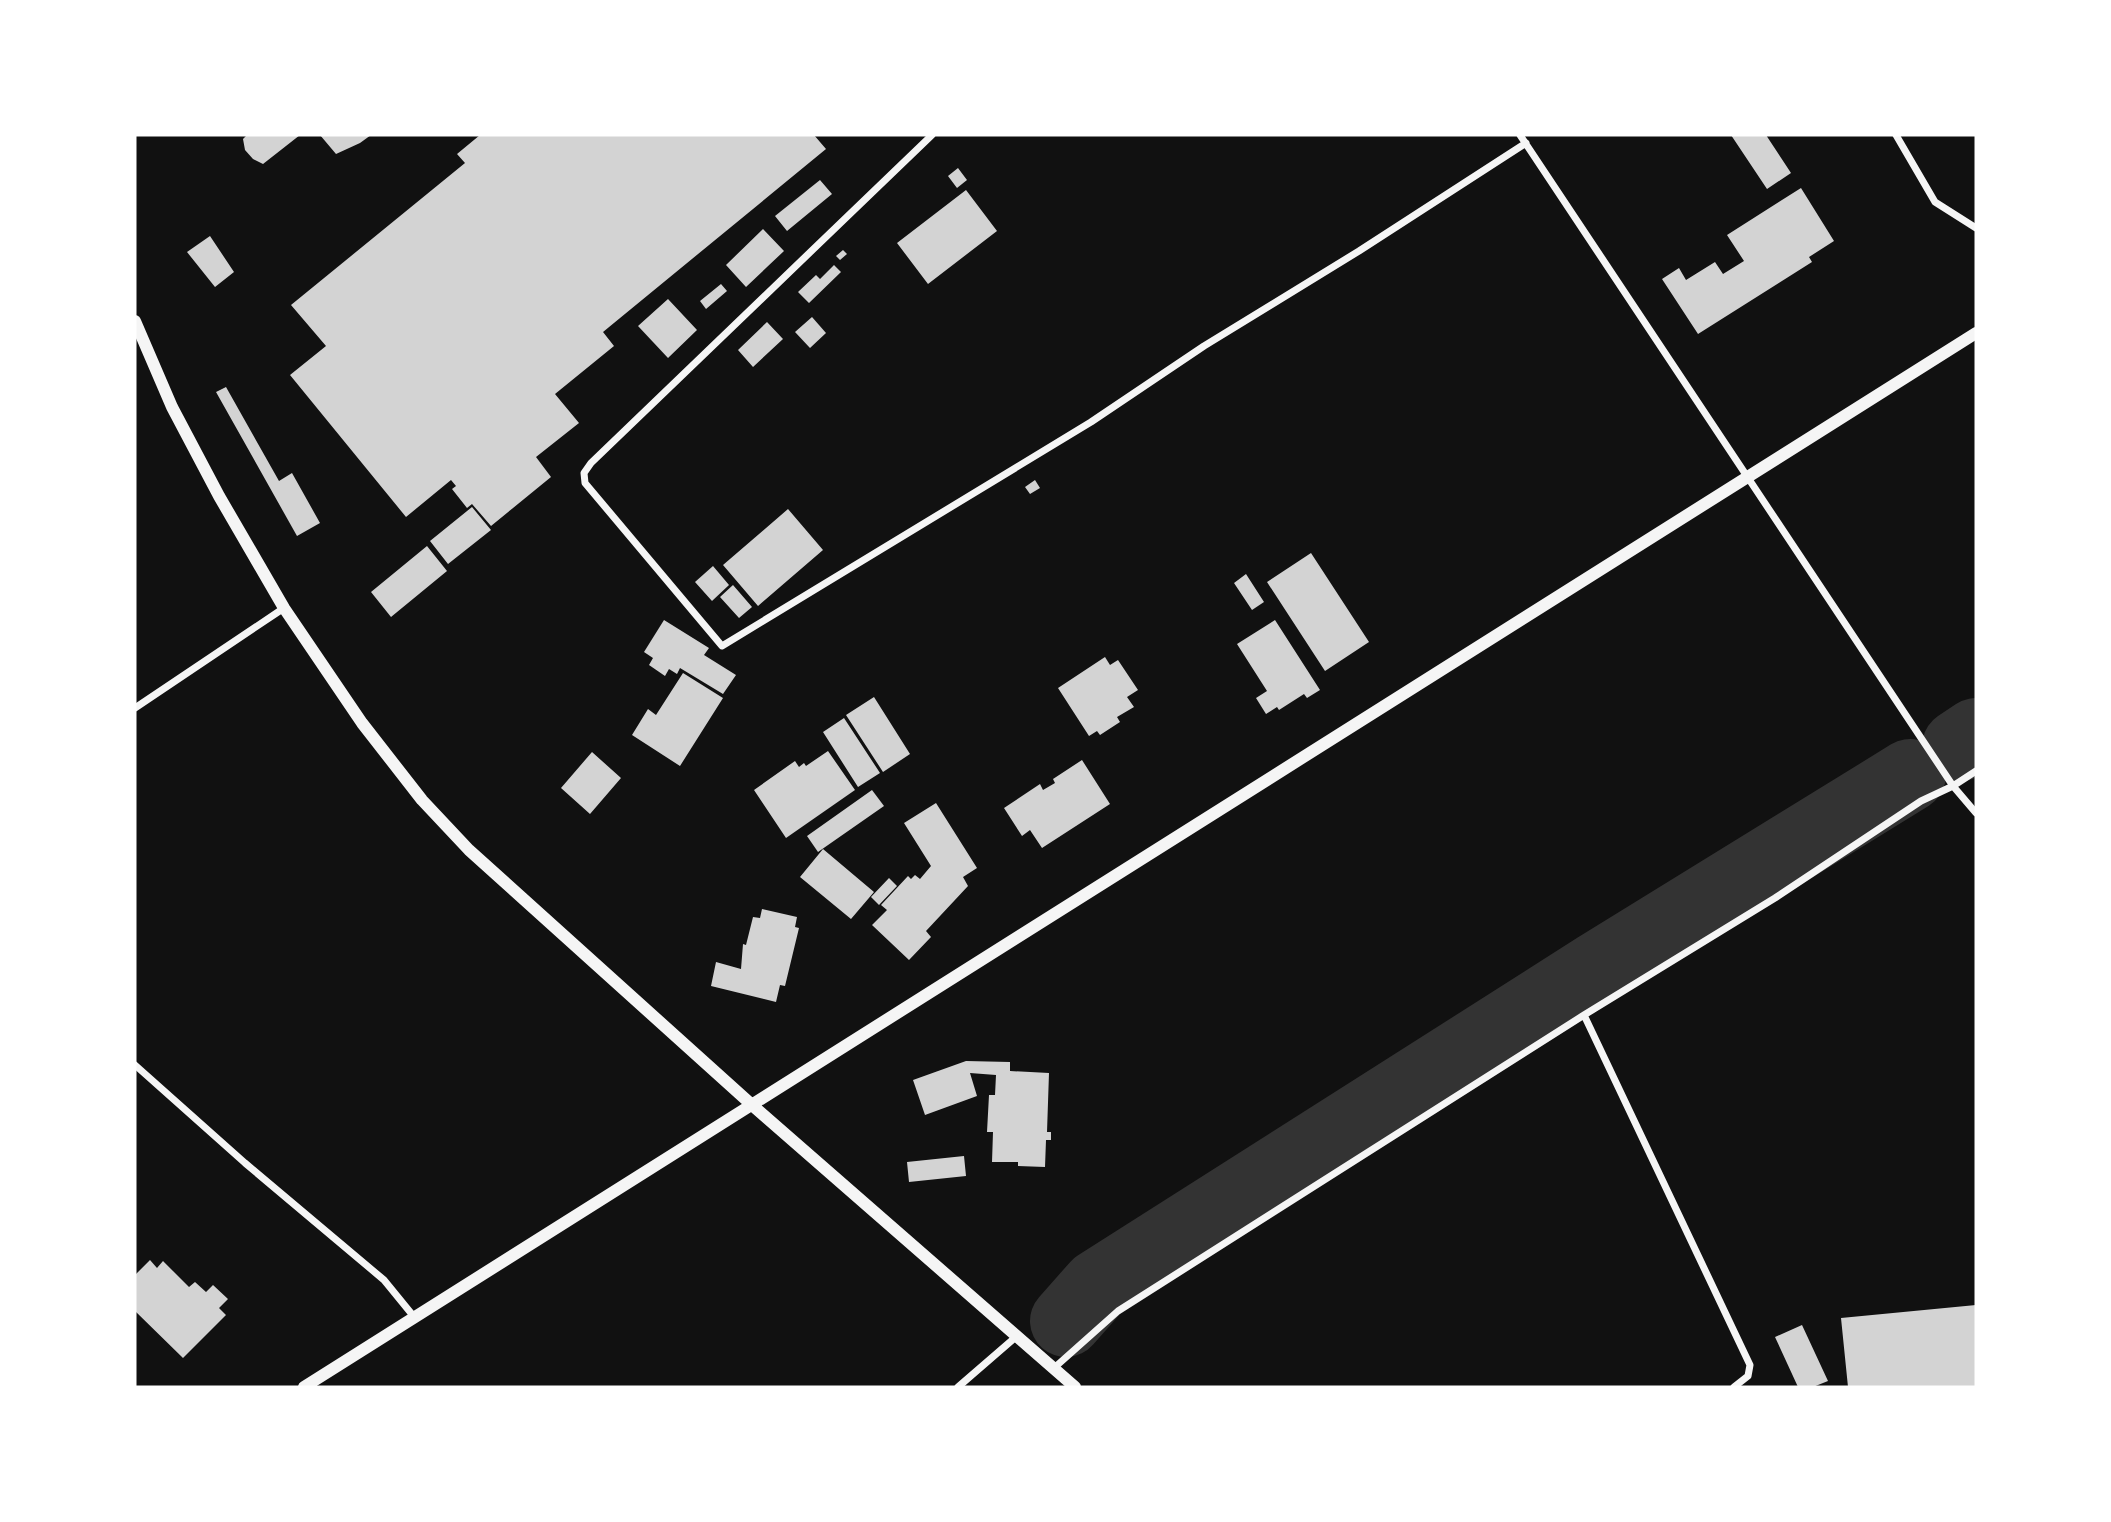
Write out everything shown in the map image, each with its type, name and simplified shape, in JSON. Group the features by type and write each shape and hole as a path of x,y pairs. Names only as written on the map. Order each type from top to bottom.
{"street":[{"path":"932,135 591,463 584,473 585,484 722,646 1091,422 1204,346 1359,251 1526,143"},
{"path":"1520,135 1953,786 1976,813"},
{"path":"1896,135 1935,202 1976,228"},
{"path":"135,321 178,418 219,496 284,608 362,723 431,810 469,850 752,1105 1075,1387"},
{"path":"304,1387 1976,333"},
{"path":"135,708 284,608"},
{"path":"1054,1368 1118,1311 1584,1015 1774,898 1921,801 1953,786 1976,771"},
{"path":"1584,1015 1750,1365 1748,1376 1734,1387"},
{"path":"135,1065 245,1163 384,1280 415,1318"},
{"path":"958,1387 1017,1336"}],"building":[{"path":"247,135 300,135 263,164 253,159 245,150 243,139"},
{"path":"320,135 371,135 336,154"},
{"path":"480,135 814,135 826,149 603,332 614,346 555,394 579,423 536,457 551,477 491,526 472,504 467,508 452,489 456,486 451,480 406,517 290,375 326,346 291,305 465,163 457,154"},
{"path":"1731,135 1766,135 1791,173 1767,189"},
{"path":"958,168 967,180 957,188 948,176"},
{"path":"820,180 832,194 787,231 775,216"},
{"path":"1801,188 1834,241 1809,257 1812,262 1698,334 1662,279 1679,268 1686,280 1715,262 1723,274 1744,261 1727,235"},
{"path":"966,190 997,231 928,284 897,243"},
{"path":"763,229 784,251 746,287 726,265"},
{"path":"210,236 234,272 215,287 187,252"},
{"path":"843,250 847,254 840,260 836,256"},
{"path":"834,265 841,272 809,303 798,292 816,275 820,279"},
{"path":"721,284 727,291 706,309 700,301"},
{"path":"668,299 697,330 668,358 638,326"},
{"path":"812,317 826,333 810,348 795,332"},
{"path":"767,322 783,339 753,367 738,350"},
{"path":"226,387 279,481 292,473 320,523 297,536 216,392"},
{"path":"1035,480 1040,488 1030,494 1025,487"},
{"path":"472,507 491,530 448,564 430,541"},
{"path":"788,509 823,550 758,606 723,565"},
{"path":"427,546 447,571 391,617 371,592"},
{"path":"1311,553 1369,642 1325,671 1267,582"},
{"path":"713,566 729,585 712,601 695,582"},
{"path":"1246,574 1264,602 1252,610 1234,583"},
{"path":"733,585 752,607 739,618 720,597"},
{"path":"664,620 709,648 704,655 736,675 723,694 680,668 677,674 669,669 665,676 649,665 653,658 644,652"},
{"path":"1275,620 1320,690 1307,698 1304,694 1279,710 1277,707 1266,714 1256,698 1267,691 1237,644"},
{"path":"1105,657 1110,665 1118,660 1138,690 1127,697 1134,707 1117,717 1120,722 1100,735 1097,731 1089,736 1058,688"},
{"path":"683,673 723,698 680,766 632,735 648,709 656,715"},
{"path":"874,697 910,754 883,772 846,715"},
{"path":"844,718 880,773 858,787 823,732"},
{"path":"828,751 855,790 786,838 754,790 795,761 799,767 804,763 806,766"},
{"path":"592,752 621,778 590,814 561,788"},
{"path":"1082,760 1110,804 1042,848 1030,830 1022,836 1004,808 1040,784 1043,790 1055,783 1053,779"},
{"path":"872,790 884,806 818,852 807,836"},
{"path":"936,803 977,868 963,877 968,886 926,931 931,937 909,960 872,925 887,910 881,905 908,876 911,879 915,875 920,879 931,866 904,823"},
{"path":"823,849 874,892 851,919 800,877"},
{"path":"889,878 897,886 879,905 871,897"},
{"path":"762,909 797,917 795,927 799,928 785,986 780,985 776,1002 711,986 716,962 741,969 743,944 746,945 753,917 760,918"},
{"path":"966,1061 1010,1062 1010,1071 1049,1073 1047,1132 1051,1132 1051,1140 1046,1140 1045,1167 1018,1166 1018,1162 992,1162 993,1132 987,1132 989,1095 995,1095 996,1075 970,1073 977,1096 925,1115 913,1080"},
{"path":"964,1156 966,1176 909,1182 907,1162"},
{"path":"150,1260 157,1268 163,1261 189,1287 195,1282 206,1292 213,1285 228,1299 219,1308 226,1315 183,1358 135,1311 135,1275"},
{"path":"1976,1305 1976,1387 1848,1387 1841,1318"},
{"path":"1802,1325 1828,1381 1813,1387 1798,1387 1775,1337"}],"waterway":[{"path":"1958,746 1976,734"},
{"path":"1066,1321 1097,1286 1597,968 1910,775"}]}
